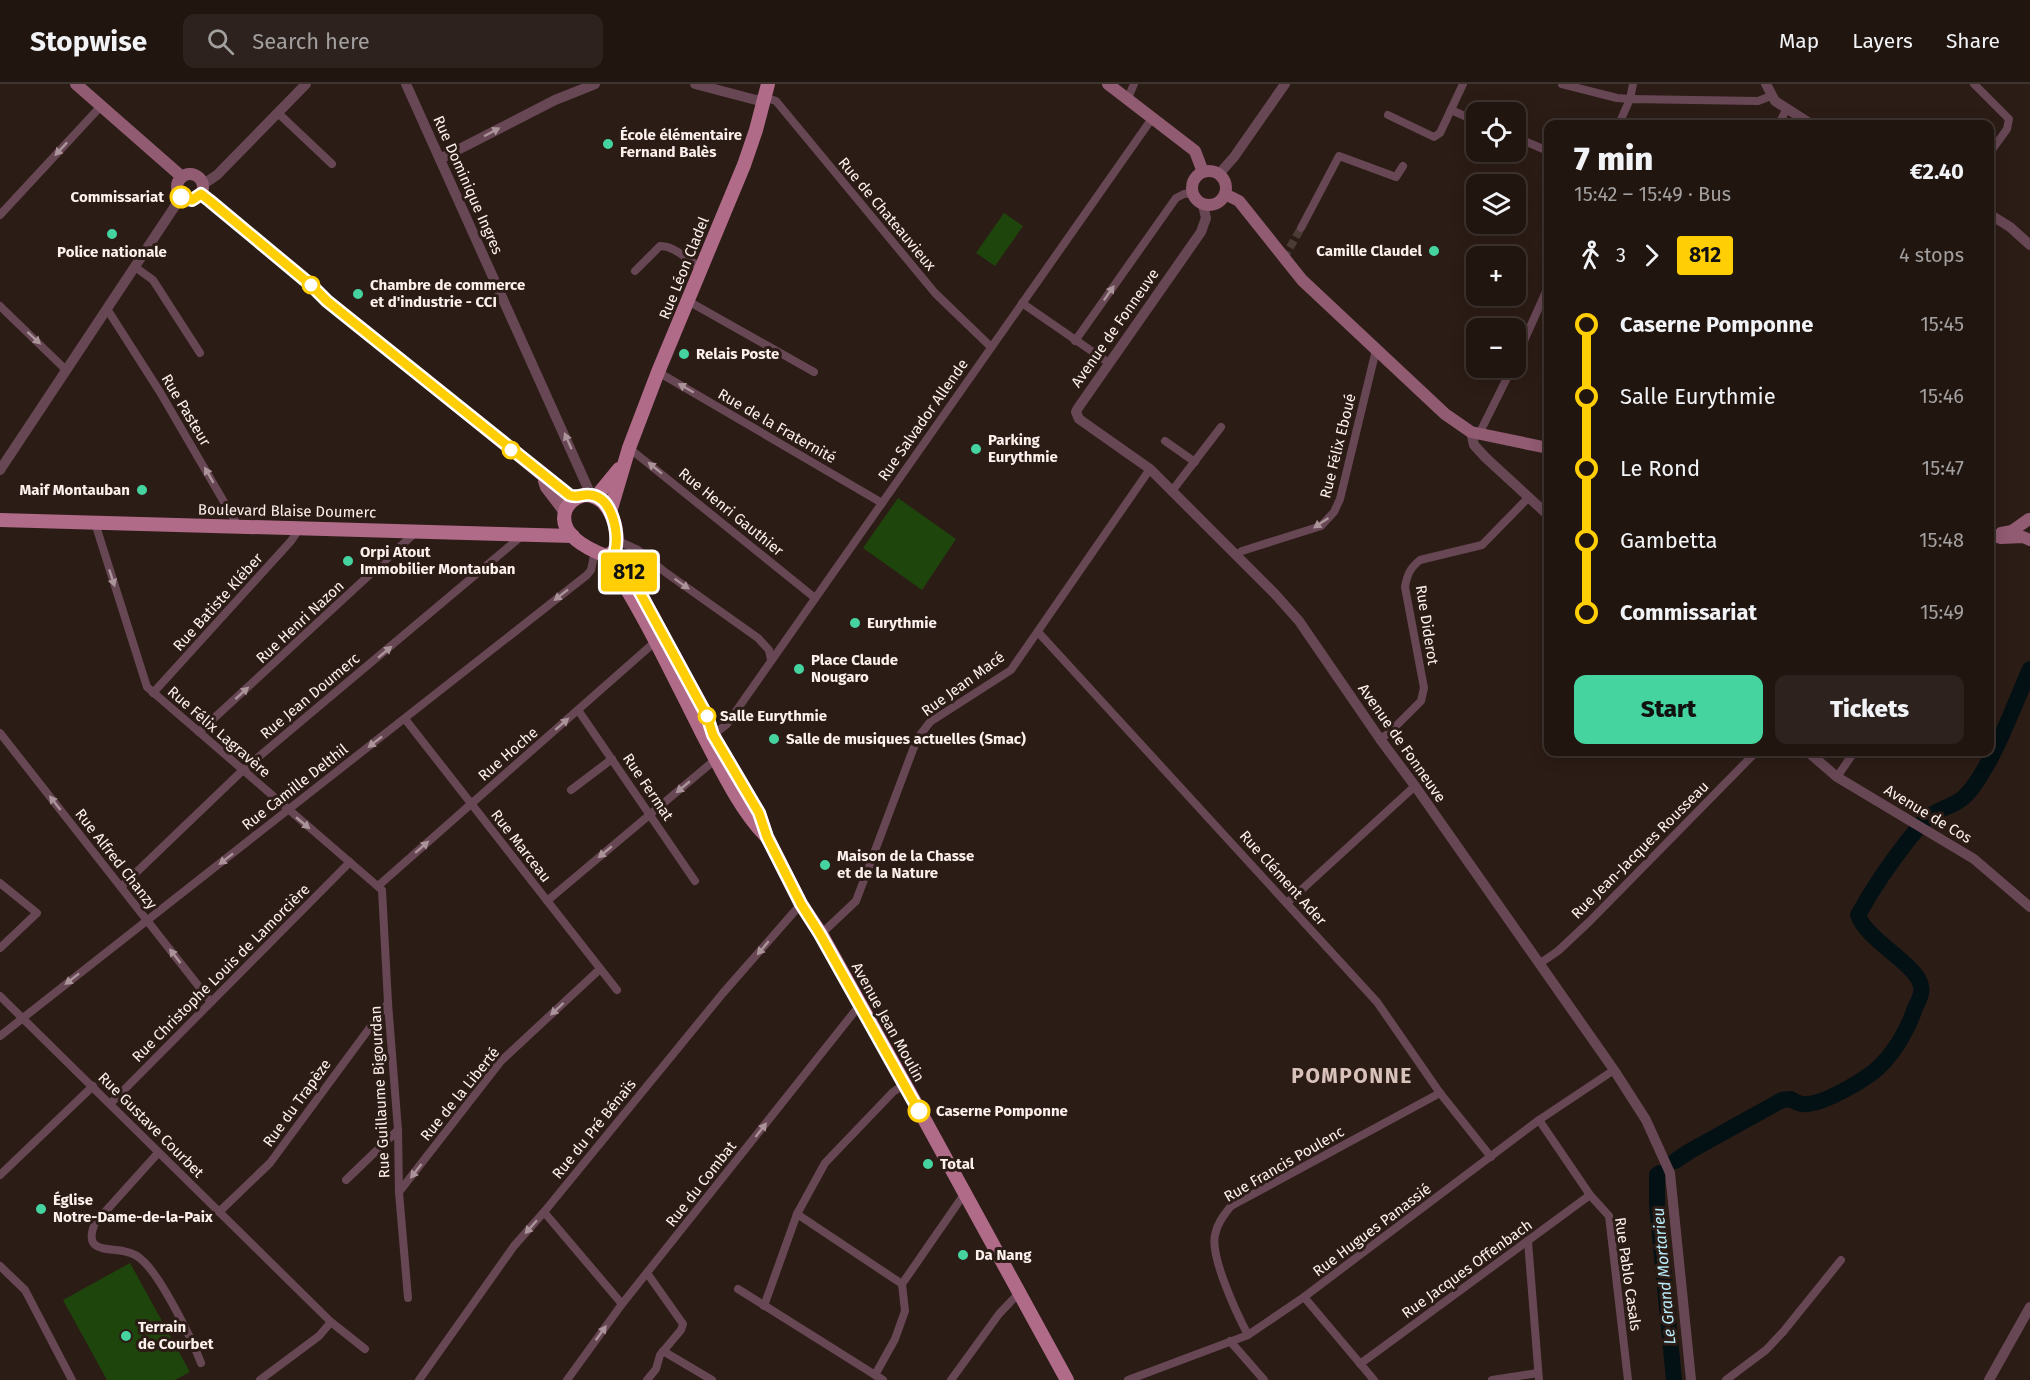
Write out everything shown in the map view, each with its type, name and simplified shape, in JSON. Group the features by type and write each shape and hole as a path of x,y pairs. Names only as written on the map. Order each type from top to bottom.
{"main road":[{"path":"76,84 182,177 195,176 202,190 327,301 543,476 575,498 594,496 602,500 610,512 608,549 656,641 722,758"},
{"name":"Rue Léon Cladel","path":"610,512 624,462 658,372 744,165 768,84"},
{"path":"1108,84 1196,151 1203,172"},
{"path":"1211,171 1219,174 1225,183 1225,194 1218,202 1208,206 1203,205 1194,198 1192,183 1203,172 1211,171"},
{"path":"182,177 177,187 181,197 192,200 202,190"},
{"path":"1225,194 1239,201 1302,280 1444,414 1475,433 1544,447"},
{"name":"Rue Léon Cladel","path":"594,496 610,482 624,462"},
{"path":"543,476 546,487 565,512"},
{"path":"575,498 565,512 565,524 573,536 608,549 626,567 707,716 722,758"},
{"path":"1994,535 2012,531 2030,519"},
{"path":"2030,519 2027,529 2030,539"},
{"name":"Boulevard Blaise Doumerc","path":"0,520 573,536"},
{"path":"1994,535 2001,538 2030,539"},
{"name":"Avenue Jean Moulin","path":"722,758 745,800 752,822 767,837 801,904 905,1084 1067,1380"}],"street":[{"path":"202,190 306,84"},
{"name":"Rue Dominique Ingres","path":"406,84 594,496"},
{"path":"440,159 555,100 595,84"},
{"path":"695,84 756,100 764,99"},
{"path":"1128,98 1134,84"},
{"path":"1219,174 1234,157 1285,84"},
{"path":"1388,115 1434,137 1440,133 1463,84"},
{"path":"1562,84 1617,98 1630,99 1758,101 1771,96"},
{"path":"1621,120 1630,99 1633,84"},
{"path":"1766,84 1771,96 1804,120"},
{"path":"1974,84 2009,119 2007,129 1994,147"},
{"name":"Rue de Chateauvieux","path":"764,99 776,101 935,293 991,347"},
{"path":"0,215 101,106"},
{"path":"1781,120 1787,108"},
{"path":"1451,110 1466,117"},
{"path":"278,113 332,164"},
{"name":"Rue Salvador Allende","path":"713,735 727,724 1153,117"},
{"path":"1526,142 1544,149"},
{"path":"1301,228 1339,156 1396,177 1402,166"},
{"path":"1076,341 1176,198 1192,193"},
{"path":"0,470 181,197"},
{"name":"Avenue de Fonneuve","path":"1203,205 1206,218 1201,232 1076,412 1079,420 1150,469 1299,621 1614,1070 1646,1120 1670,1173 1690,1380"},
{"path":"1994,217 2010,227 2030,245"},
{"path":"635,271 660,246 668,246 689,262 701,267"},
{"path":"135,267 153,280 200,353"},
{"path":"1526,337 1544,297"},
{"path":"688,301 814,372"},
{"path":"1022,303 1109,363"},
{"path":"0,306 66,370"},
{"name":"Rue Pasteur","path":"107,309 160,392 238,526"},
{"name":"Rue Félix Eboué","path":"1236,555 1242,551 1321,526 1334,512 1340,499 1376,350"},
{"name":"Rue de la Fraternité","path":"658,372 882,503"},
{"path":"1506,378 1475,433 1474,445 1544,511"},
{"path":"1172,491 1221,427"},
{"path":"1165,441 1195,462"},
{"name":"Rue Henri Gauthier","path":"629,448 815,598"},
{"name":"Rue Jean Macé","path":"820,934 856,901 917,739 930,722 1011,670 1150,469"},
{"name":"Rue Diderot","path":"1380,739 1421,701 1424,688 1405,587 1407,575 1412,566 1420,560 1482,545 1529,497"},
{"name":"Rue Félix Lagravère","path":"95,523 147,687 378,886"},
{"name":"Rue Batiste Kléber","path":"153,693 284,549 300,528"},
{"name":"Rue Henri Nazon","path":"199,732 417,531"},
{"name":"Rue Jean Doumerc","path":"121,887 243,770 525,534"},
{"path":"608,549 638,550 758,638 769,650 771,660"},
{"name":"Rue Camille Delthil","path":"0,1036 586,575 608,549"},
{"name":"Rue Clément Ader","path":"1038,632 1377,1002 1440,1093 1491,1157"},
{"path":"758,638 784,642"},
{"name":"Rue Hoche","path":"378,886 656,641"},
{"name":"Rue Fermat","path":"578,710 695,880"},
{"name":"Rue Marceau","path":"405,719 617,990"},
{"name":"Rue Alfred Chanzy","path":"0,733 211,1002"},
{"name":"Rue Jean-Jacques Rousseau","path":"1539,964 1558,951 1590,921 1752,756"},
{"name":"Avenue de Cos","path":"1813,756 1837,777 1974,859 2030,907"},
{"path":"1837,777 1851,756"},
{"path":"547,901 650,814 722,758"},
{"path":"571,790 612,759"},
{"path":"1287,903 1415,786"},
{"name":"Rue Christophe Louis de Lamorcière","path":"111,1104 350,862"},
{"path":"0,883 37,913 0,948"},
{"name":"Rue Guillaume Bigourdan","path":"378,886 382,890 398,1130 399,1192 408,1298"},
{"name":"Rue du Pré Bénaïs","path":"419,1380 514,1246 723,993 801,904"},
{"name":"Rue de la Liberté","path":"399,1192 501,1061 600,969"},
{"name":"Rue Gustave Courbet","path":"0,996 331,1322 365,1349"},
{"name":"Rue du Trapèze","path":"219,1212 270,1163 388,1003"},
{"name":"Rue du Combat","path":"567,1380 622,1304 859,1006"},
{"name":"Rue Hugues Panassié","path":"1128,1380 1248,1335 1304,1297 1539,1120 1614,1070"},
{"path":"764,1306 797,1214 825,1162 893,1092 905,1084"},
{"path":"0,1175 93,1086"},
{"name":"Rue Francis Poulenc","path":"1248,1335 1217,1261 1214,1238 1220,1220 1230,1206 1440,1093"},
{"name":"Rue Pablo Casals","path":"1539,1120 1590,1195 1609,1216 1628,1380"},
{"path":"346,1180 398,1130"},
{"path":"158,1153 95,1223 91,1233 93,1243 104,1250 127,1252 141,1259 153,1271 201,1363"},
{"path":"738,1289 879,1378 905,1311 902,1284 965,1193"},
{"name":"Rue Jacques Offenbach","path":"1360,1364 1590,1195"},
{"path":"544,1212 622,1304"},
{"path":"797,1214 902,1284"},
{"path":"1492,1380 1538,1376 1528,1241"},
{"path":"1726,1380 1772,1344 1841,1260"},
{"path":"0,1266 25,1290 72,1380"},
{"path":"647,1273 683,1324 681,1330 660,1355 656,1369 647,1380"},
{"path":"951,1380 999,1314 1019,1293"},
{"path":"1304,1297 1374,1380"},
{"path":"1989,1380 2030,1307"},
{"path":"260,1380 319,1336 331,1322"},
{"path":"1230,1341 1264,1380"},
{"path":"663,1351 712,1380"}],"green space":[{"path":"1004,213 1023,226 995,266 976,253"},
{"path":"898,498 956,539 922,590 863,548"},
{"name":"Terrain de Courbet","path":"130,1263 190,1372 175,1380 107,1380 63,1300"}],"waterway":[{"name":"Le Grand Mortarieu","path":"1994,751 2030,669"},
{"name":"Le Grand Mortarieu","path":"1675,1161 1782,1100 1791,1099 1802,1104 1815,1103 1848,1088 1877,1069 1893,1051 1909,1023 1920,997 1921,986 1911,969 1871,934 1858,915 1888,866 1922,823 1932,814 1965,797 1992,756"},
{"name":"Le Grand Mortarieu","path":"1660,1173 1657,1175 1657,1205 1674,1380"}],"tunnel":[{"path":"1284,258 1301,228"}],"bus line":[{"name":"812","path":"181,197 192,200 201,194 311,285 327,301 569,495 575,498 591,495 602,500 610,512 614,525 615,551 626,567 707,716 713,735 759,813 767,837 801,904 919,1111"}],"place":[{"name":"École élémentaire Fernand Balès","path":"608,144"},
{"name":"Commissariat","path":"181,197"},
{"name":"Police nationale","path":"112,234"},
{"name":"Camille Claudel","path":"1434,251"},
{"name":"Chambre de commerce et d'industrie - CCI","path":"358,294"},
{"name":"Relais Poste","path":"684,354"},
{"name":"Parking Eurythmie","path":"976,449"},
{"name":"Maif Montauban","path":"142,490"},
{"name":"Orpi Atout Immobilier Montauban","path":"348,561"},
{"name":"Eurythmie","path":"855,623"},
{"name":"Place Claude Nougaro","path":"799,669"},
{"name":"Salle Eurythmie","path":"707,716"},
{"name":"Salle de musiques actuelles (Smac)","path":"774,739"},
{"name":"Maison de la Chasse et de la Nature","path":"825,865"},
{"name":"Caserne Pomponne","path":"919,1111"},
{"name":"Total","path":"928,1164"},
{"name":"Église Notre-Dame-de-la-Paix","path":"41,1209"},
{"name":"Da Nang","path":"963,1255"},
{"name":"Terrain de Courbet","path":"126,1336"}],"district":[{"name":"POMPONNE","path":"1352,1076"}]}
